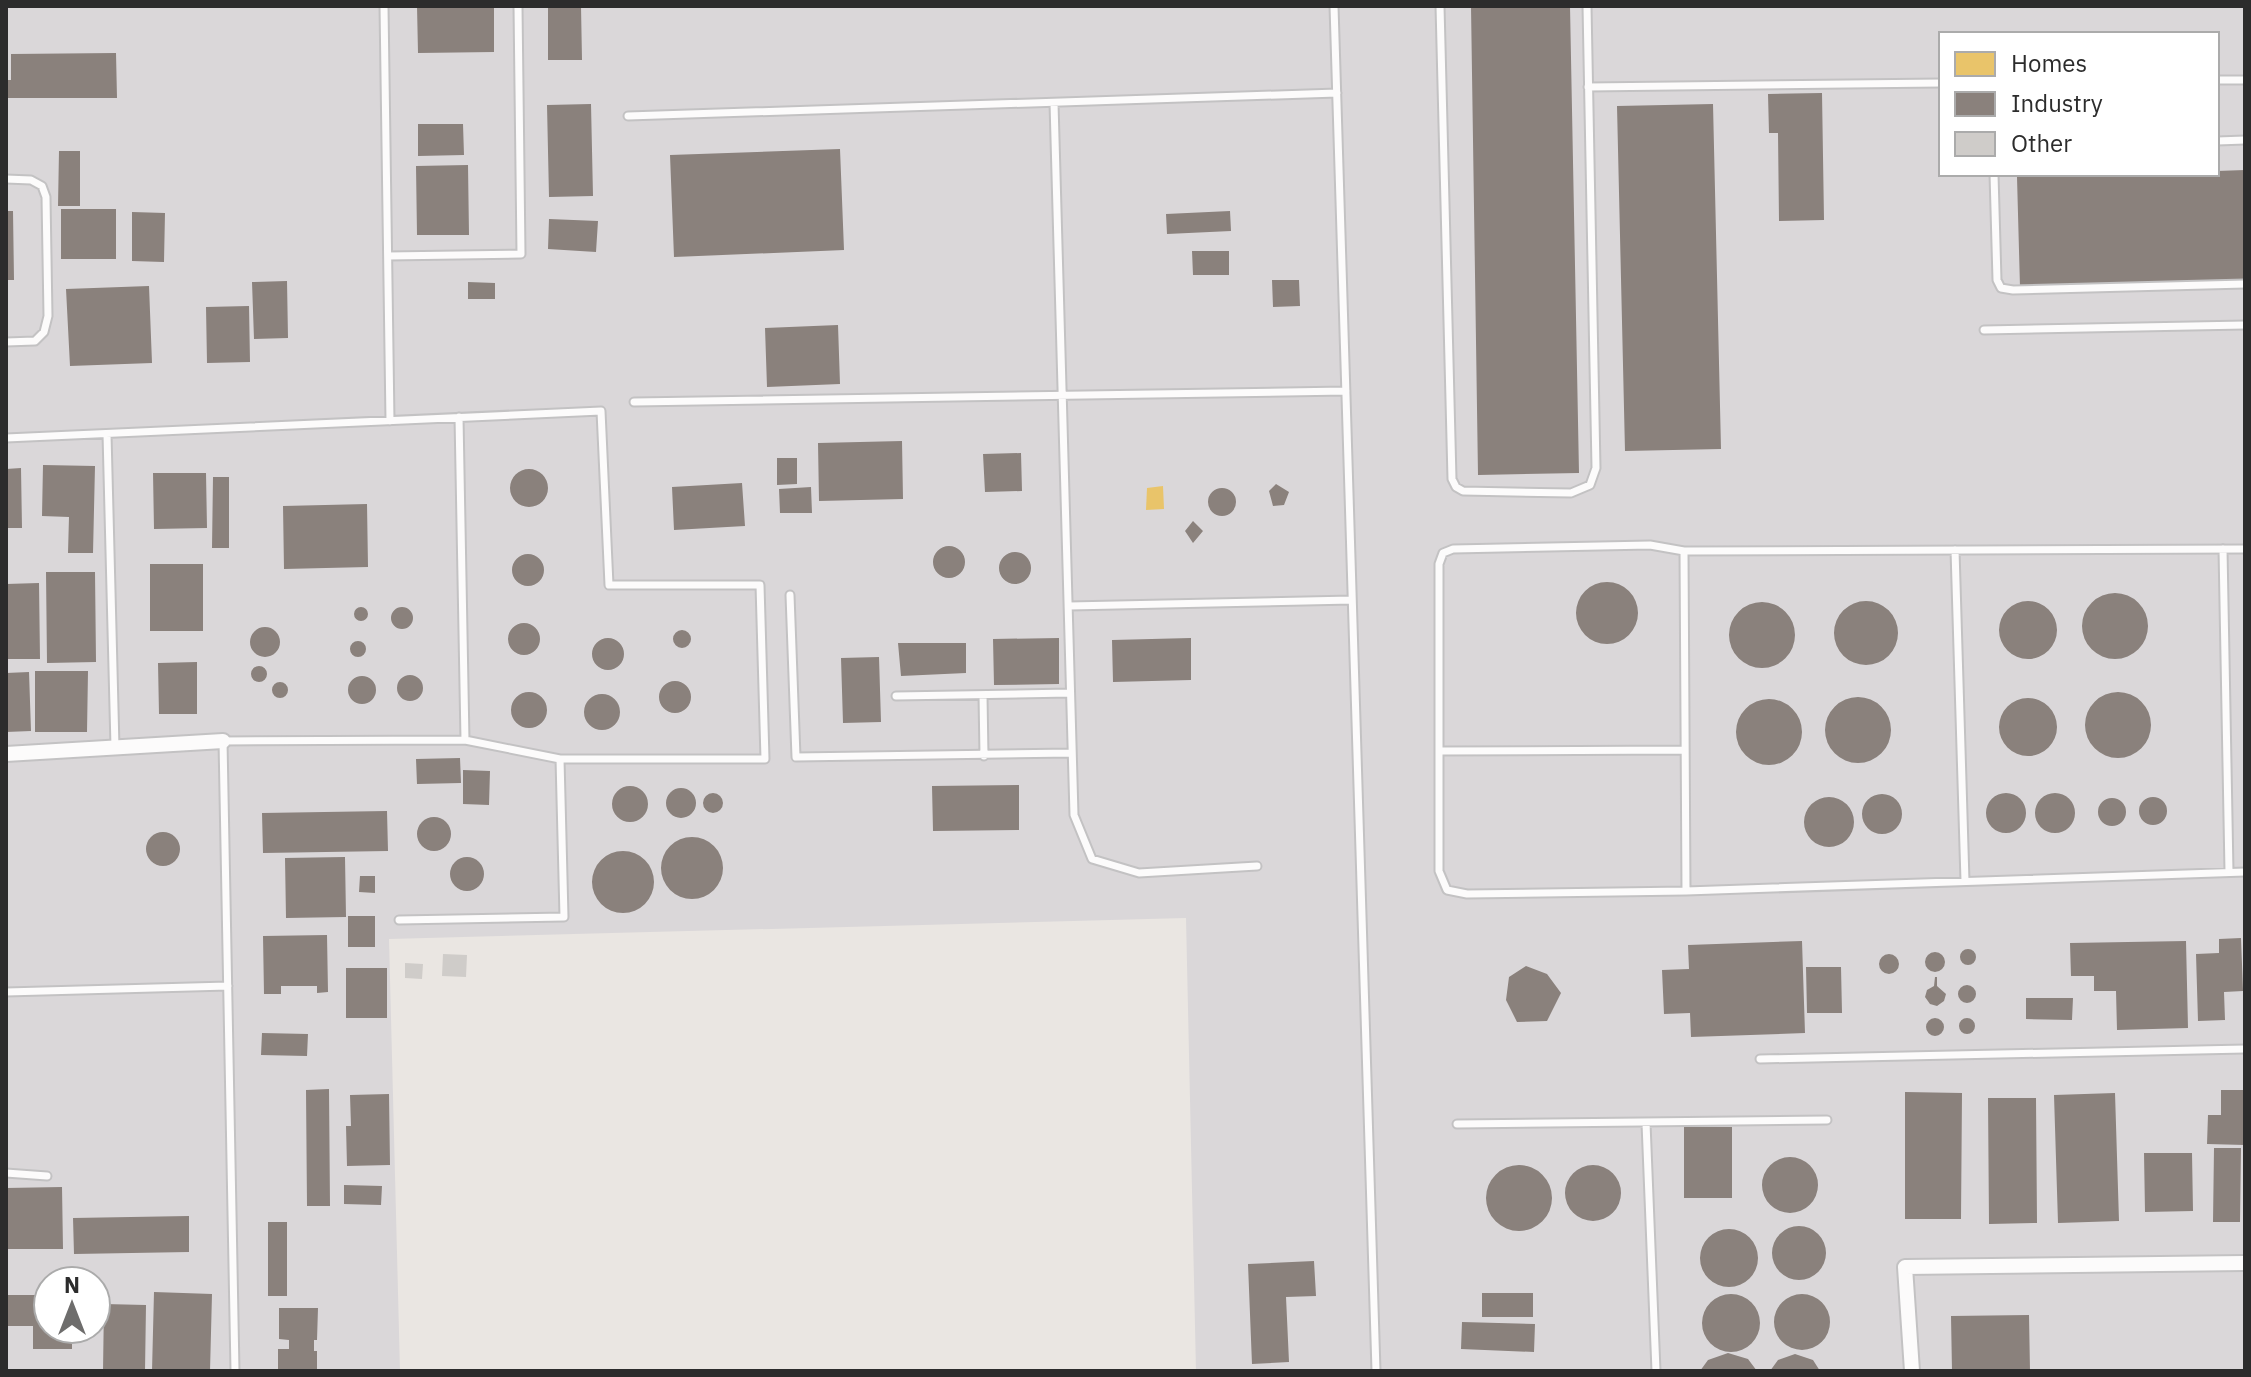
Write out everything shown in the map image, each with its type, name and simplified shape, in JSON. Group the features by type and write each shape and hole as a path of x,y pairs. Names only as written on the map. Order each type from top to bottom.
{"street":[{"path":"6,754 223,741"},
{"path":"1912,1371 1905,1267 2245,1263"}],"lane":[{"path":"384,6 390,421"},
{"path":"388,256 521,254 518,6"},
{"path":"1334,6 1376,1371"},
{"path":"1440,6 1452,479 1456,487 1463,491 1571,493 1590,485 1596,468 1587,6"},
{"path":"2219,80 2245,80"},
{"path":"1588,87 1939,83"},
{"path":"628,116 1337,93"},
{"path":"1054,103 1074,815 1092,859 1139,873 1257,866"},
{"path":"2219,141 2245,140"},
{"path":"1994,176 1997,280 2001,288 2245,284"},
{"path":"6,179 31,180 42,186 46,197 48,316 44,332 35,341 6,342"},
{"path":"1984,330 2245,325"},
{"path":"634,402 1346,391"},
{"path":"6,438 601,411 609,585 760,585 765,759 560,759 465,740 223,741 235,1371"},
{"path":"459,417 465,740"},
{"path":"107,434 115,747"},
{"path":"2245,549 1684,551 1650,545 1453,549 1443,553 1439,564 1439,871 1447,890 1467,894 1686,891 2245,872"},
{"path":"2223,549 2229,872"},
{"path":"1955,550 1965,881"},
{"path":"1684,551 1686,891"},
{"path":"790,595 796,757 1072,753"},
{"path":"1069,606 1352,600"},
{"path":"896,696 1070,693"},
{"path":"983,695 984,756"},
{"path":"1439,751 1685,750"},
{"path":"399,920 564,917 560,759"},
{"path":"6,992 228,986"},
{"path":"1760,1059 2245,1049"},
{"path":"1457,1124 1827,1120"},
{"path":"1646,1123 1656,1371"},
{"path":"6,1173 47,1176"}],"shaded area":[{"path":"6,6 2245,6 2245,1371 1196,1371 1186,918 389,939 400,1371 6,1371"}],"building: Homes":[{"path":"1163,486 1164,509 1146,510 1147,488"}],"building: Industry":[{"path":"417,6 494,6 494,52 418,53"},
{"path":"548,6 581,6 582,60 548,60"},
{"path":"1471,6 1570,6 1579,473 1478,475"},
{"path":"116,53 117,98 6,98 6,80 11,80 11,54"},
{"path":"1822,93 1824,220 1779,221 1778,133 1769,133 1768,94"},
{"path":"591,104 593,196 549,197 547,105"},
{"path":"1713,104 1721,449 1625,451 1617,106"},
{"path":"418,124 463,124 464,155 418,156"},
{"path":"840,149 844,250 674,257 670,155"},
{"path":"59,151 80,151 80,206 58,206"},
{"path":"468,165 469,235 417,235 416,166"},
{"path":"2245,170 2245,280 2020,287 2017,177 2219,176 2219,171"},
{"path":"61,209 116,209 116,259 61,259"},
{"path":"6,211 13,211 14,280 6,280"},
{"path":"1230,211 1231,231 1167,234 1166,214"},
{"path":"132,212 165,213 164,262 132,261"},
{"path":"549,219 598,221 596,252 548,249"},
{"path":"1192,251 1229,251 1229,275 1193,275"},
{"path":"1272,280 1299,280 1300,306 1273,307"},
{"path":"287,281 288,338 254,339 252,282"},
{"path":"468,282 495,283 495,299 468,299"},
{"path":"149,286 152,363 70,366 66,289"},
{"path":"249,306 250,362 207,363 206,307"},
{"path":"838,325 840,384 767,387 765,328"},
{"path":"902,441 903,499 819,501 818,443"},
{"path":"1021,453 1022,491 985,492 983,454"},
{"path":"777,458 797,458 797,484 777,485"},
{"path":"43,465 95,466 93,553 68,553 69,517 42,516"},
{"path":"21,468 22,528 6,528 6,469"},
{"path":"529,469 543,474 548,488 543,502 529,507 515,502 510,488 515,474"},
{"path":"153,473 206,473 207,528 154,529"},
{"path":"213,477 229,477 229,548 212,548"},
{"path":"742,483 745,526 674,530 672,487"},
{"path":"1276,484 1289,492 1284,505 1273,506 1269,491"},
{"path":"811,487 812,513 780,513 779,489"},
{"path":"1222,488 1232,492 1236,502 1232,512 1222,516 1212,512 1208,502 1212,492"},
{"path":"367,504 368,567 284,569 283,506"},
{"path":"1193,521 1203,531 1193,543 1185,531"},
{"path":"949,546 960,551 965,562 960,573 949,578 938,573 933,562 938,551"},
{"path":"1015,552 1026,557 1031,568 1026,579 1015,584 1004,579 999,568 1004,557"},
{"path":"528,554 539,559 544,570 539,581 528,586 517,581 512,570 517,559"},
{"path":"150,564 203,564 203,631 150,631"},
{"path":"46,572 95,572 96,662 47,663"},
{"path":"1607,582 1619,584 1629,591 1636,601 1636,625 1629,635 1619,642 1607,644 1595,642 1585,635 1578,625 1576,613 1578,601 1585,591 1595,584"},
{"path":"39,583 40,659 6,659 6,584"},
{"path":"2115,593 2128,596 2138,603 2145,613 2148,626 2145,639 2138,649 2128,656 2115,659 2102,656 2092,649 2085,639 2082,626 2085,613 2092,603 2102,596"},
{"path":"1866,601 1889,610 1898,633 1889,656 1866,665 1843,656 1834,633 1843,610"},
{"path":"2028,601 2049,609 2057,630 2049,651 2028,659 2007,651 1999,630 2007,609"},
{"path":"1762,602 1775,605 1785,612 1792,622 1795,635 1792,648 1785,658 1775,665 1762,668 1749,665 1739,658 1732,648 1729,635 1732,622 1739,612 1749,605"},
{"path":"361,607 368,614 361,621 354,614"},
{"path":"402,607 410,610 413,618 410,626 402,629 394,626 391,618 394,610"},
{"path":"524,623 535,628 540,639 535,650 524,655 513,650 508,639 513,628"},
{"path":"265,627 271,628 279,636 279,648 271,656 265,657 259,656 251,648 250,642 251,636 259,628"},
{"path":"682,630 691,639 682,648 673,639"},
{"path":"608,638 619,643 624,654 619,665 608,670 597,665 592,654 597,643"},
{"path":"1059,638 1059,684 994,685 993,639"},
{"path":"1191,638 1191,680 1113,682 1112,640"},
{"path":"355,641 361,641 366,649 364,655 355,657 350,652 350,646"},
{"path":"898,643 966,643 966,673 901,676"},
{"path":"879,657 881,722 843,723 841,658"},
{"path":"197,662 197,714 159,714 158,663"},
{"path":"256,666 262,666 267,674 265,680 256,682 251,677 251,671"},
{"path":"35,671 88,671 87,732 35,732"},
{"path":"29,672 31,731 6,732 6,673"},
{"path":"410,675 419,679 423,688 419,697 410,701 401,697 397,688 401,679"},
{"path":"362,676 372,680 376,690 372,700 362,704 352,700 348,690 352,680"},
{"path":"675,681 686,686 691,697 686,708 675,713 664,708 659,697 664,686"},
{"path":"277,682 283,682 288,690 286,696 277,698 272,693 272,687"},
{"path":"529,692 542,697 547,710 542,723 529,728 516,723 511,710 516,697"},
{"path":"2118,692 2131,695 2141,702 2148,712 2151,725 2148,738 2141,748 2131,755 2118,758 2105,755 2095,748 2088,738 2085,725 2088,712 2095,702 2105,695"},
{"path":"602,694 615,699 620,712 615,725 602,730 589,725 584,712 589,699"},
{"path":"1858,697 1871,700 1881,707 1888,717 1891,730 1888,743 1881,753 1871,760 1858,763 1845,760 1835,753 1828,743 1825,730 1828,717 1835,707 1845,700"},
{"path":"2028,698 2049,706 2057,727 2049,748 2028,756 2007,748 1999,727 2007,706"},
{"path":"1769,699 1782,702 1792,709 1799,719 1802,732 1799,745 1792,755 1782,762 1769,765 1756,762 1746,755 1739,745 1736,732 1739,719 1746,709 1756,702"},
{"path":"460,758 461,783 417,784 416,759"},
{"path":"463,770 490,771 489,805 463,804"},
{"path":"1019,785 1019,830 933,831 932,786"},
{"path":"630,786 643,791 648,804 643,817 630,822 617,817 612,804 617,791"},
{"path":"681,788 687,789 695,797 695,809 687,817 681,818 675,817 667,809 666,803 667,797 675,789"},
{"path":"713,793 720,796 723,803 720,810 713,813 706,810 703,803 706,796"},
{"path":"2006,793 2020,799 2026,813 2020,827 2006,833 1992,827 1986,813 1992,799"},
{"path":"2055,793 2069,799 2075,813 2069,827 2055,833 2041,827 2035,813 2041,799"},
{"path":"1882,794 1896,800 1902,814 1896,828 1882,834 1868,828 1862,814 1868,800"},
{"path":"1829,797 1847,804 1854,822 1847,840 1829,847 1811,840 1804,822 1811,804"},
{"path":"2153,797 2163,801 2167,811 2163,821 2153,825 2143,821 2139,811 2143,801"},
{"path":"2112,798 2122,802 2126,812 2122,822 2112,826 2102,822 2098,812 2102,802"},
{"path":"387,811 388,851 263,853 262,813"},
{"path":"434,817 446,822 451,834 446,846 434,851 422,846 417,834 422,822"},
{"path":"163,832 175,837 180,849 175,861 163,866 151,861 146,849 151,837"},
{"path":"686,837 698,837 714,846 721,856 721,880 714,890 698,899 686,899 666,885 661,874 661,862 675,842"},
{"path":"617,851 629,851 645,860 652,870 652,894 645,904 629,913 617,913 597,899 592,888 592,876 606,856"},
{"path":"345,857 346,917 286,918 285,858"},
{"path":"467,857 479,862 484,874 479,886 467,891 455,886 450,874 455,862"},
{"path":"360,876 375,876 375,893 359,892"},
{"path":"348,916 375,916 375,947 348,947"},
{"path":"327,935 328,992 317,993 317,986 281,986 281,994 264,994 263,936"},
{"path":"2241,938 2243,991 2224,992 2225,1020 2198,1021 2196,954 2219,953 2219,939"},
{"path":"1802,941 1805,1033 1691,1037 1690,1013 1664,1014 1662,970 1689,969 1688,945"},
{"path":"2186,941 2188,1028 2117,1030 2116,991 2094,991 2094,976 2071,976 2070,943"},
{"path":"1965,949 1971,949 1976,957 1974,963 1965,965 1960,960 1960,954"},
{"path":"1935,952 1942,955 1945,962 1942,969 1935,972 1928,969 1925,962 1928,955"},
{"path":"1889,954 1896,957 1899,964 1896,971 1889,974 1882,971 1879,964 1882,957"},
{"path":"1526,966 1547,974 1561,993 1547,1021 1517,1022 1506,1000 1509,977"},
{"path":"1806,967 1841,967 1842,1013 1807,1013"},
{"path":"346,968 387,968 387,1018 346,1018"},
{"path":"1935,977 1937,986 1946,994 1944,1001 1937,1006 1930,1004 1925,997 1927,990 1934,986"},
{"path":"1967,985 1976,994 1967,1003 1958,994"},
{"path":"2026,998 2073,998 2072,1020 2026,1019"},
{"path":"1935,1018 1944,1027 1935,1036 1926,1027"},
{"path":"1964,1018 1970,1018 1975,1026 1973,1032 1964,1034 1959,1029 1959,1023"},
{"path":"262,1033 308,1034 307,1056 261,1055"},
{"path":"329,1089 330,1206 307,1206 306,1090"},
{"path":"2221,1090 2245,1090 2245,1145 2207,1144 2208,1115 2221,1115"},
{"path":"1905,1092 1962,1093 1961,1219 1905,1219"},
{"path":"2115,1093 2119,1221 2058,1223 2054,1095"},
{"path":"389,1094 390,1165 347,1166 346,1126 351,1126 350,1095"},
{"path":"1988,1098 2036,1098 2037,1223 1989,1224"},
{"path":"1684,1127 1732,1127 1732,1198 1684,1198"},
{"path":"2214,1148 2241,1148 2240,1222 2213,1222"},
{"path":"2144,1153 2192,1153 2193,1211 2145,1212"},
{"path":"1790,1157 1810,1165 1818,1185 1810,1205 1790,1213 1770,1205 1762,1185 1770,1165"},
{"path":"1519,1165 1532,1168 1542,1175 1549,1185 1552,1198 1549,1211 1542,1221 1532,1228 1519,1231 1506,1228 1496,1221 1489,1211 1486,1198 1489,1185 1496,1175 1506,1168"},
{"path":"1593,1165 1613,1173 1621,1193 1613,1213 1593,1221 1573,1213 1565,1193 1573,1173"},
{"path":"344,1185 382,1186 381,1205 344,1204"},
{"path":"62,1187 63,1249 6,1249 6,1188"},
{"path":"189,1216 189,1252 74,1254 73,1218"},
{"path":"268,1222 287,1222 287,1296 268,1296"},
{"path":"1799,1226 1810,1228 1818,1234 1824,1242 1824,1264 1818,1272 1810,1278 1799,1280 1788,1278 1780,1272 1774,1264 1772,1253 1774,1242 1780,1234 1788,1228"},
{"path":"1729,1229 1740,1231 1749,1238 1756,1247 1756,1269 1749,1278 1740,1285 1729,1287 1718,1285 1709,1278 1702,1269 1700,1258 1702,1247 1709,1238 1718,1231"},
{"path":"1314,1261 1316,1296 1286,1297 1289,1362 1252,1364 1248,1264"},
{"path":"154,1292 212,1294 210,1371 152,1371"},
{"path":"1482,1293 1533,1293 1533,1317 1482,1317"},
{"path":"1731,1294 1742,1296 1751,1303 1758,1312 1758,1334 1751,1343 1742,1350 1731,1352 1720,1350 1711,1343 1704,1334 1702,1323 1704,1312 1711,1303 1720,1296"},
{"path":"1802,1294 1822,1302 1830,1322 1822,1342 1802,1350 1782,1342 1774,1322 1782,1302"},
{"path":"6,1295 32,1295 32,1326 6,1326"},
{"path":"112,1304 146,1305 145,1371 103,1371 103,1345 112,1345"},
{"path":"279,1308 318,1308 317,1340 314,1340 317,1371 278,1371 278,1349 289,1349 289,1340 279,1339"},
{"path":"2029,1315 2030,1371 1952,1371 1951,1316"},
{"path":"1462,1322 1535,1324 1534,1352 1461,1349"},
{"path":"33,1345 72,1345 72,1349 33,1349"},
{"path":"1728,1353 1748,1359 1757,1371 1700,1371 1708,1360"},
{"path":"1795,1354 1813,1360 1820,1371 1770,1371 1778,1360"}],"building: Other":[{"path":"443,954 467,955 466,977 442,976"},
{"path":"405,963 423,964 422,979 405,978"}]}
